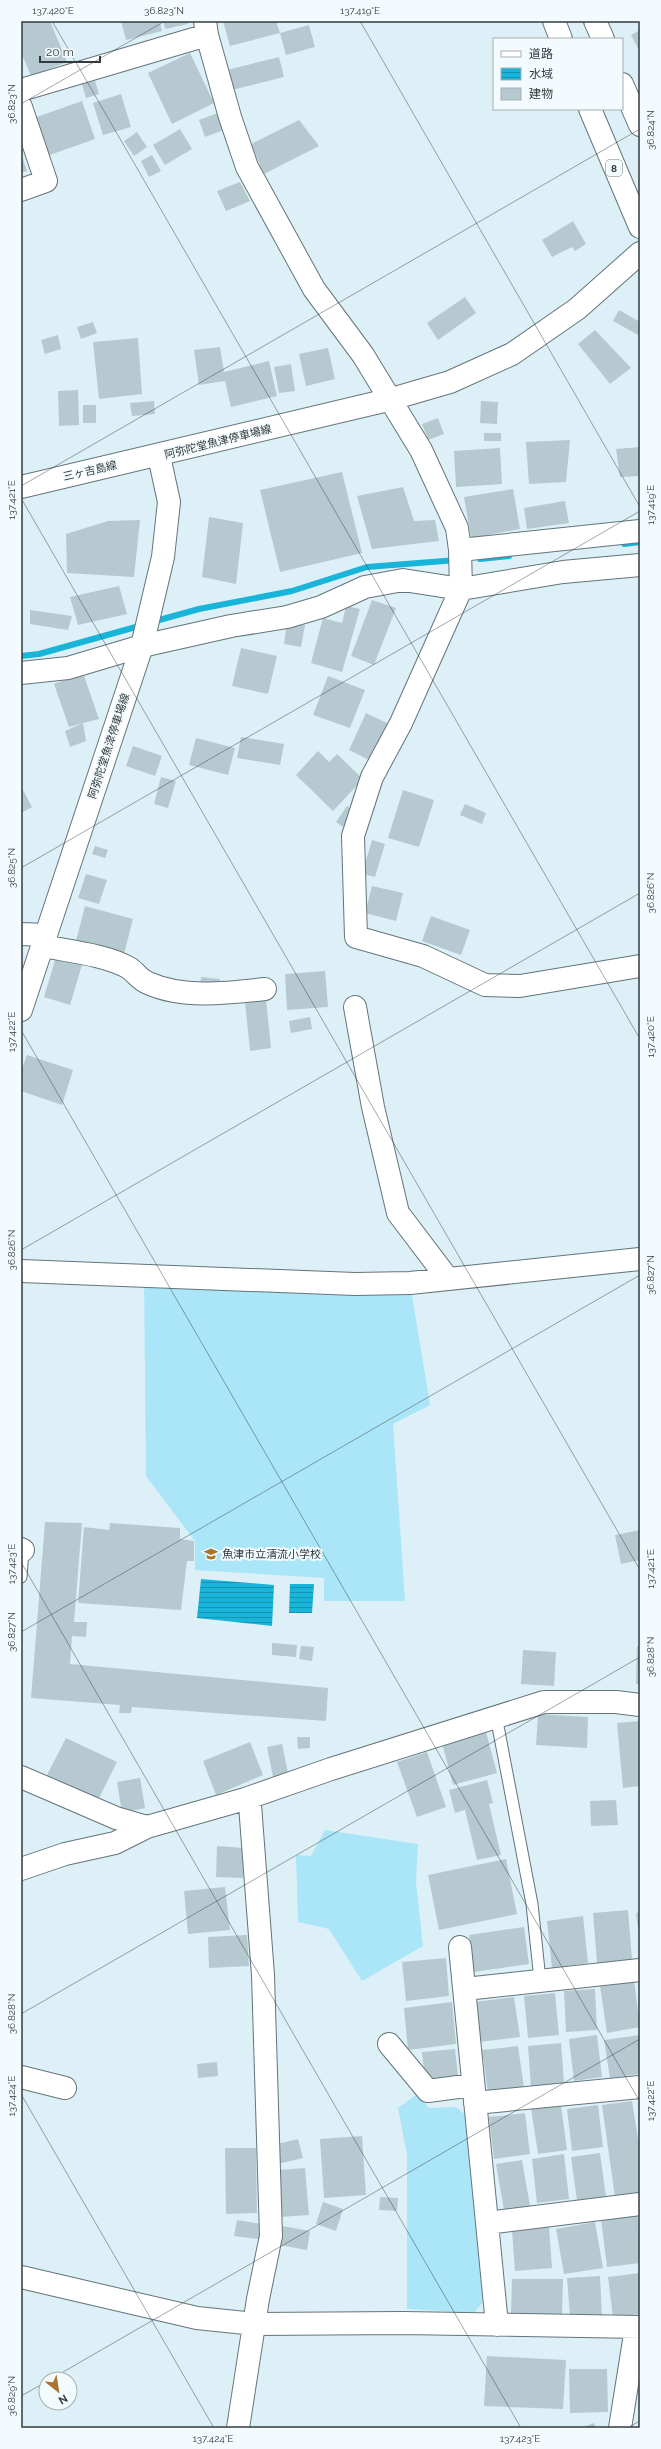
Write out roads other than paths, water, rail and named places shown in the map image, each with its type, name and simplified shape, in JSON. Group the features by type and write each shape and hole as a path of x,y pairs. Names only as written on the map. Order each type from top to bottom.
{"main road":[{"path":"554,21 561,38"},
{"path":"595,21 603,38"},
{"path":"21,90 206,28 247,167 314,289 363,355 388,400 421,450 457,528 460,550 461,589 401,723 372,777 353,836 356,937 423,956 485,985 520,986 640,966"},
{"path":"623,86 640,125"},
{"path":"21,107 46,181 21,190"},
{"name":"8","path":"590,110 640,227"},
{"name":"阿弥陀堂魚津停車場線","path":"21,1010 142,646 163,557 169,502 159,456 388,400 450,382 512,354 577,309 640,253"},
{"name":"三ヶ吉島線","path":"21,487 159,456"},
{"path":"460,550 640,530"},
{"path":"21,672 68,668 142,646 231,626 287,617 321,607 365,587 403,580 461,589 563,572 640,565"},
{"path":"21,934 122,965 147,983 164,988 214,995 265,988"},
{"path":"355,1007 373,1107 398,1213 448,1279"},
{"path":"21,1271 355,1284 410,1283 640,1259"},
{"path":"21,1869 65,1854 115,1843 147,1828 245,1799 496,1716 544,1702 616,1702 640,1705"},
{"path":"21,1777 116,1818 147,1828"},
{"path":"238,2428 258,2299 270,2236 263,1975 250,1805 245,1799"},
{"path":"460,1947 497,2325"},
{"path":"465,1988 640,1970"},
{"path":"389,2044 428,2091 474,2094 640,2087"},
{"path":"21,2077 65,2088"},
{"path":"487,2222 640,2204"},
{"path":"21,2277 197,2318 255,2324 403,2323 638,2327 620,2428"}],"lane":[{"path":"21,1577 22,1549"},
{"path":"496,1716 532,1904 540,1980"}],"water":[{"path":"201,1579 274,1585 272,1626 197,1618"},
{"path":"290,1584 314,1584 312,1613 289,1613"}],"waterway":[{"path":"624,544 640,542"},
{"path":"480,559 509,556"},
{"path":"152,622 199,609 292,591 367,567 457,560"},
{"path":"21,656 39,654 143,625"}],"place":[{"name":"魚津市立清流小学校","path":"211,1554"}]}
